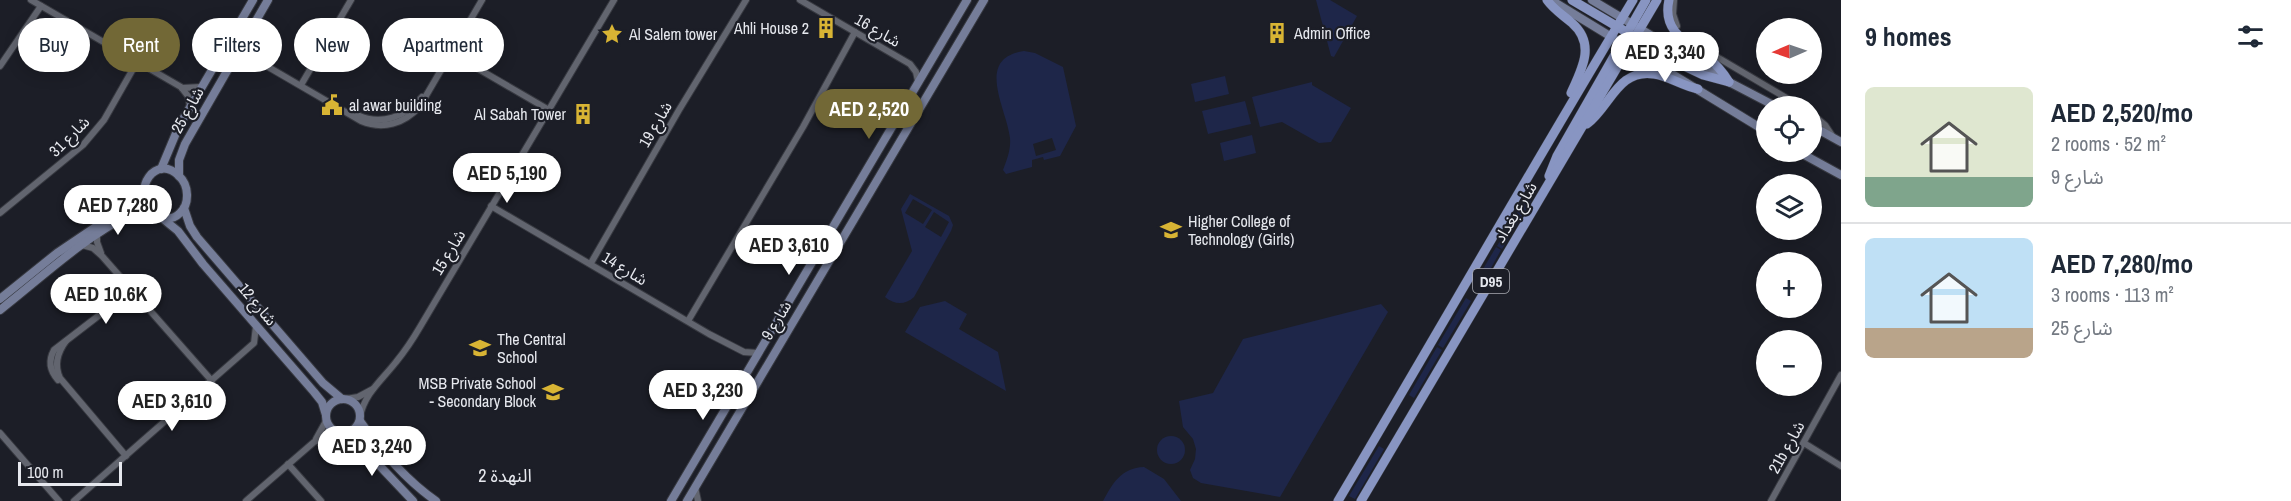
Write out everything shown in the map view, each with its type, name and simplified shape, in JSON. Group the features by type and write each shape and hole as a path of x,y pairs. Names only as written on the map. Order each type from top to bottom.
{"main road":[{"path":"1549,0 1554,9 1576,27 1586,47 1583,68 1571,92 1566,110"},
{"path":"1572,0 1620,22 1694,72 1729,82"},
{"name":"شارع بغداد","path":"1338,501 1499,229 1566,110 1633,0"},
{"path":"1634,31 1646,0"},
{"name":"شارع بغداد","path":"1361,501 1545,191 1626,44 1657,0"},
{"path":"1669,0 1669,21 1675,33 1683,42 1714,63 1729,82"},
{"path":"1545,191 1557,156 1626,44"},
{"path":"1582,127 1599,114 1617,87 1632,76 1644,73 1655,74 1698,88"}],"street":[{"path":"31,0 102,42"},
{"name":"شارع 25","path":"161,169 176,132 190,106 247,4 253,0"},
{"name":"شارع 25","path":"258,18 268,0"},
{"path":"301,86 351,0"},
{"path":"471,18 482,0"},
{"name":"شارع 15","path":"360,419 363,407 373,389 412,340 614,0"},
{"name":"شارع 19","path":"591,263 746,0"},
{"name":"شارع 16","path":"801,0 910,64 916,72 918,83"},
{"name":"شارع 9","path":"671,501 967,0"},
{"name":"شارع 9","path":"687,501 984,0"},
{"path":"1549,0 1626,44 1756,125"},
{"path":"1592,0 1620,22"},
{"path":"1674,0 1674,20 1688,40 1783,96"},
{"path":"0,66 41,6"},
{"path":"688,321 803,127 855,32"},
{"name":"شارع 16","path":"910,64 929,64"},
{"name":"شارع 31","path":"0,213 70,158 89,139 104,120 131,72"},
{"path":"155,72 182,87 188,96 190,106"},
{"name":"شارع 25","path":"179,176 183,149 226,72"},
{"path":"277,72 344,110 370,119 395,118 411,109 429,90 440,72"},
{"path":"484,72 549,110"},
{"path":"1729,82 1756,96"},
{"path":"182,87 201,87"},
{"path":"883,169 882,158 896,120"},
{"path":"1822,122 1837,140"},
{"path":"1822,132 1837,140"},
{"path":"1817,162 1841,175"},
{"path":"0,310 82,245 132,213 144,211 152,212 162,218 175,217 184,208 187,191 179,176 171,171 161,169 149,176 144,190 145,202 152,212"},
{"path":"1,297 57,253 131,203 144,190"},
{"name":"شارع 14","path":"491,206 744,352 759,353"},
{"name":"شارع 12","path":"184,208 190,226 197,237 323,383 344,399"},
{"name":"شارع 12","path":"162,218 178,231 203,264 314,392 322,402 326,418"},
{"path":"97,234 102,256"},
{"path":"82,245 93,248 102,256 212,381"},
{"path":"126,456 63,383 58,373 57,362 59,351 66,341 132,290"},
{"path":"74,501 254,343 256,326"},
{"path":"254,343 271,343"},
{"name":"شارع 14","path":"744,352 752,365"},
{"name":"21b شارع","path":"1771,501 1841,375"},
{"name":"شارع 15","path":"344,399 358,397 373,389"},
{"path":"314,442 331,404 344,399 358,408 360,419 382,451 407,477 436,501"},
{"path":"326,418 338,433 359,444 413,501"},
{"path":"246,501 314,442 338,433 351,432 360,419"},
{"path":"0,434 59,501"},
{"path":"1804,443 1841,466"},
{"path":"288,464 321,501"},
{"path":"695,486 698,501"}],"shaded area":[{"path":"1316,0 1330,0 1357,16 1334,57 1331,56"},
{"path":"1024,51 1035,53 1063,67 1076,126 1060,156 1032,160 1032,167 1006,174 1003,170 1010,138 997,86 997,74 1000,63 1009,56","holes":["1052,138 1056,150 1036,156 1033,144"]},
{"path":"1225,76 1229,94 1195,102 1191,84"},
{"path":"1312,82 1312,85 1351,108 1331,142 1319,143 1282,122 1260,127 1252,97"},
{"path":"1245,101 1251,124 1208,134 1202,111"},
{"path":"1252,135 1256,153 1224,161 1220,143"},
{"path":"910,194 949,216 953,225 914,297 907,302 900,303 892,302 885,297 912,251 901,209","holes":["913,199 932,210 923,224 905,213","934,212 949,222 941,237 925,227"]},
{"path":"1526,198 1531,201 1502,249 1497,246"},
{"path":"1496,247 1501,250 1482,284 1476,281"},
{"path":"1466,298 1471,301 1443,348 1438,345"},
{"path":"945,301 967,314 959,329 998,352 1006,391 905,332 920,307"},
{"path":"1381,304 1388,312 1280,497 1201,483 1193,478 1190,470 1196,449 1193,439 1183,427 1179,401 1213,393 1243,339"},
{"path":"1437,347 1442,350 1414,398 1409,395"},
{"path":"1171,436 1181,440 1185,450 1181,460 1171,464 1161,460 1157,450 1161,440"},
{"path":"1379,446 1384,449 1355,499 1349,496"},
{"path":"1144,467 1164,479 1181,501 1103,501 1114,483 1124,473"}],"place":[{"name":"Ahli House 2","path":"826,28"},
{"name":"Admin Office","path":"1277,33"},
{"name":"Al Salem tower","path":"612,34"},
{"name":"al awar building","path":"332,105"},
{"name":"Al Sabah Tower","path":"583,114"},
{"name":"Higher College of Technology (Girls)","path":"1171,230"},
{"name":"The Central School","path":"480,348"},
{"name":"MSB Private School - Secondary Block","path":"553,392"}],"district":[{"name":"النهدة 2","path":"505,475"}]}
